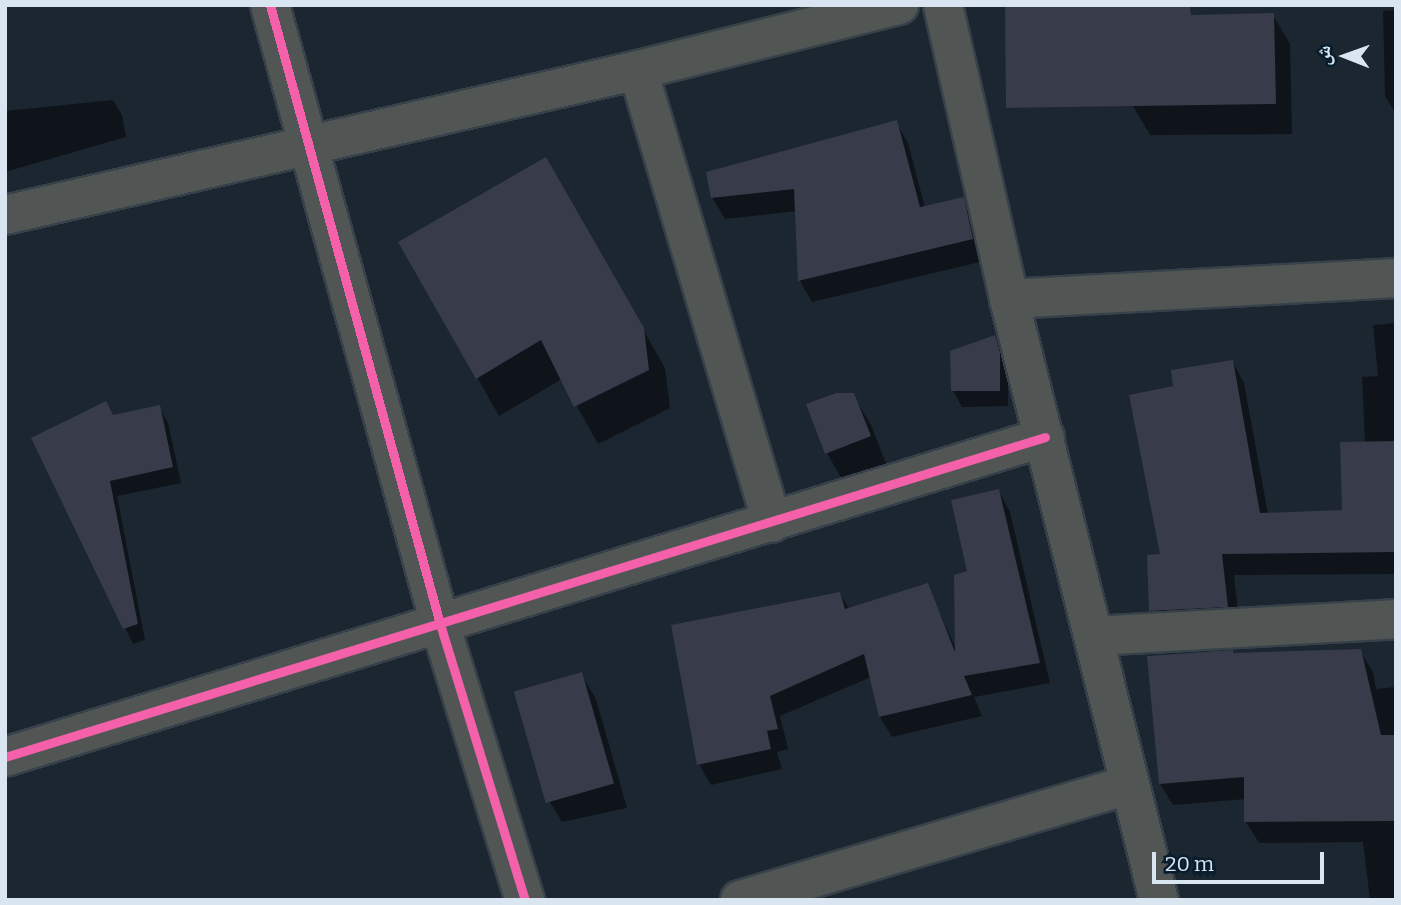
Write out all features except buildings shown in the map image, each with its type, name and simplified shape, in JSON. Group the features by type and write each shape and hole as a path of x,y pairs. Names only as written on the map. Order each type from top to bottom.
{"street":[{"path":"270,5 440,624 525,900"},
{"path":"5,215 638,70 899,5"},
{"path":"943,5 1009,299 1160,900"},
{"path":"638,70 772,523"},
{"path":"1009,299 1396,278"},
{"path":"5,757 1045,437"},
{"path":"1095,636 1396,619"},
{"path":"740,900 1129,785"}],"cycle path":[{"path":"270,5 440,624 525,900"},
{"path":"5,757 1045,437"}]}
